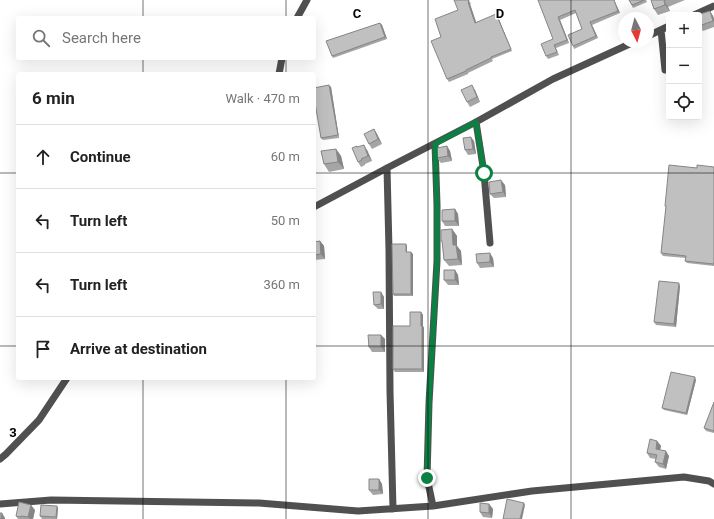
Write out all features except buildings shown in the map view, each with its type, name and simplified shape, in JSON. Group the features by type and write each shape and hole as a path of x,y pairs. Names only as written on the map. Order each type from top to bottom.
{"street":[{"path":"298,16 307,0"},
{"path":"701,12 714,6"},
{"path":"654,33 666,28"},
{"path":"661,30 666,70"},
{"path":"316,206 435,144 553,79 621,48"},
{"path":"279,72 282,60"},
{"path":"476,122 484,173 490,243"},
{"path":"433,506 427,478 429,403 437,262 435,144"},
{"path":"387,168 393,509"},
{"path":"0,459 39,420 66,380"},
{"path":"0,504 51,500 121,500 259,503 358,511 433,506 532,491 684,477 709,481 714,484"}],"route":[{"path":"427,478 429,403 437,262 435,144 476,122 484,173"}]}
